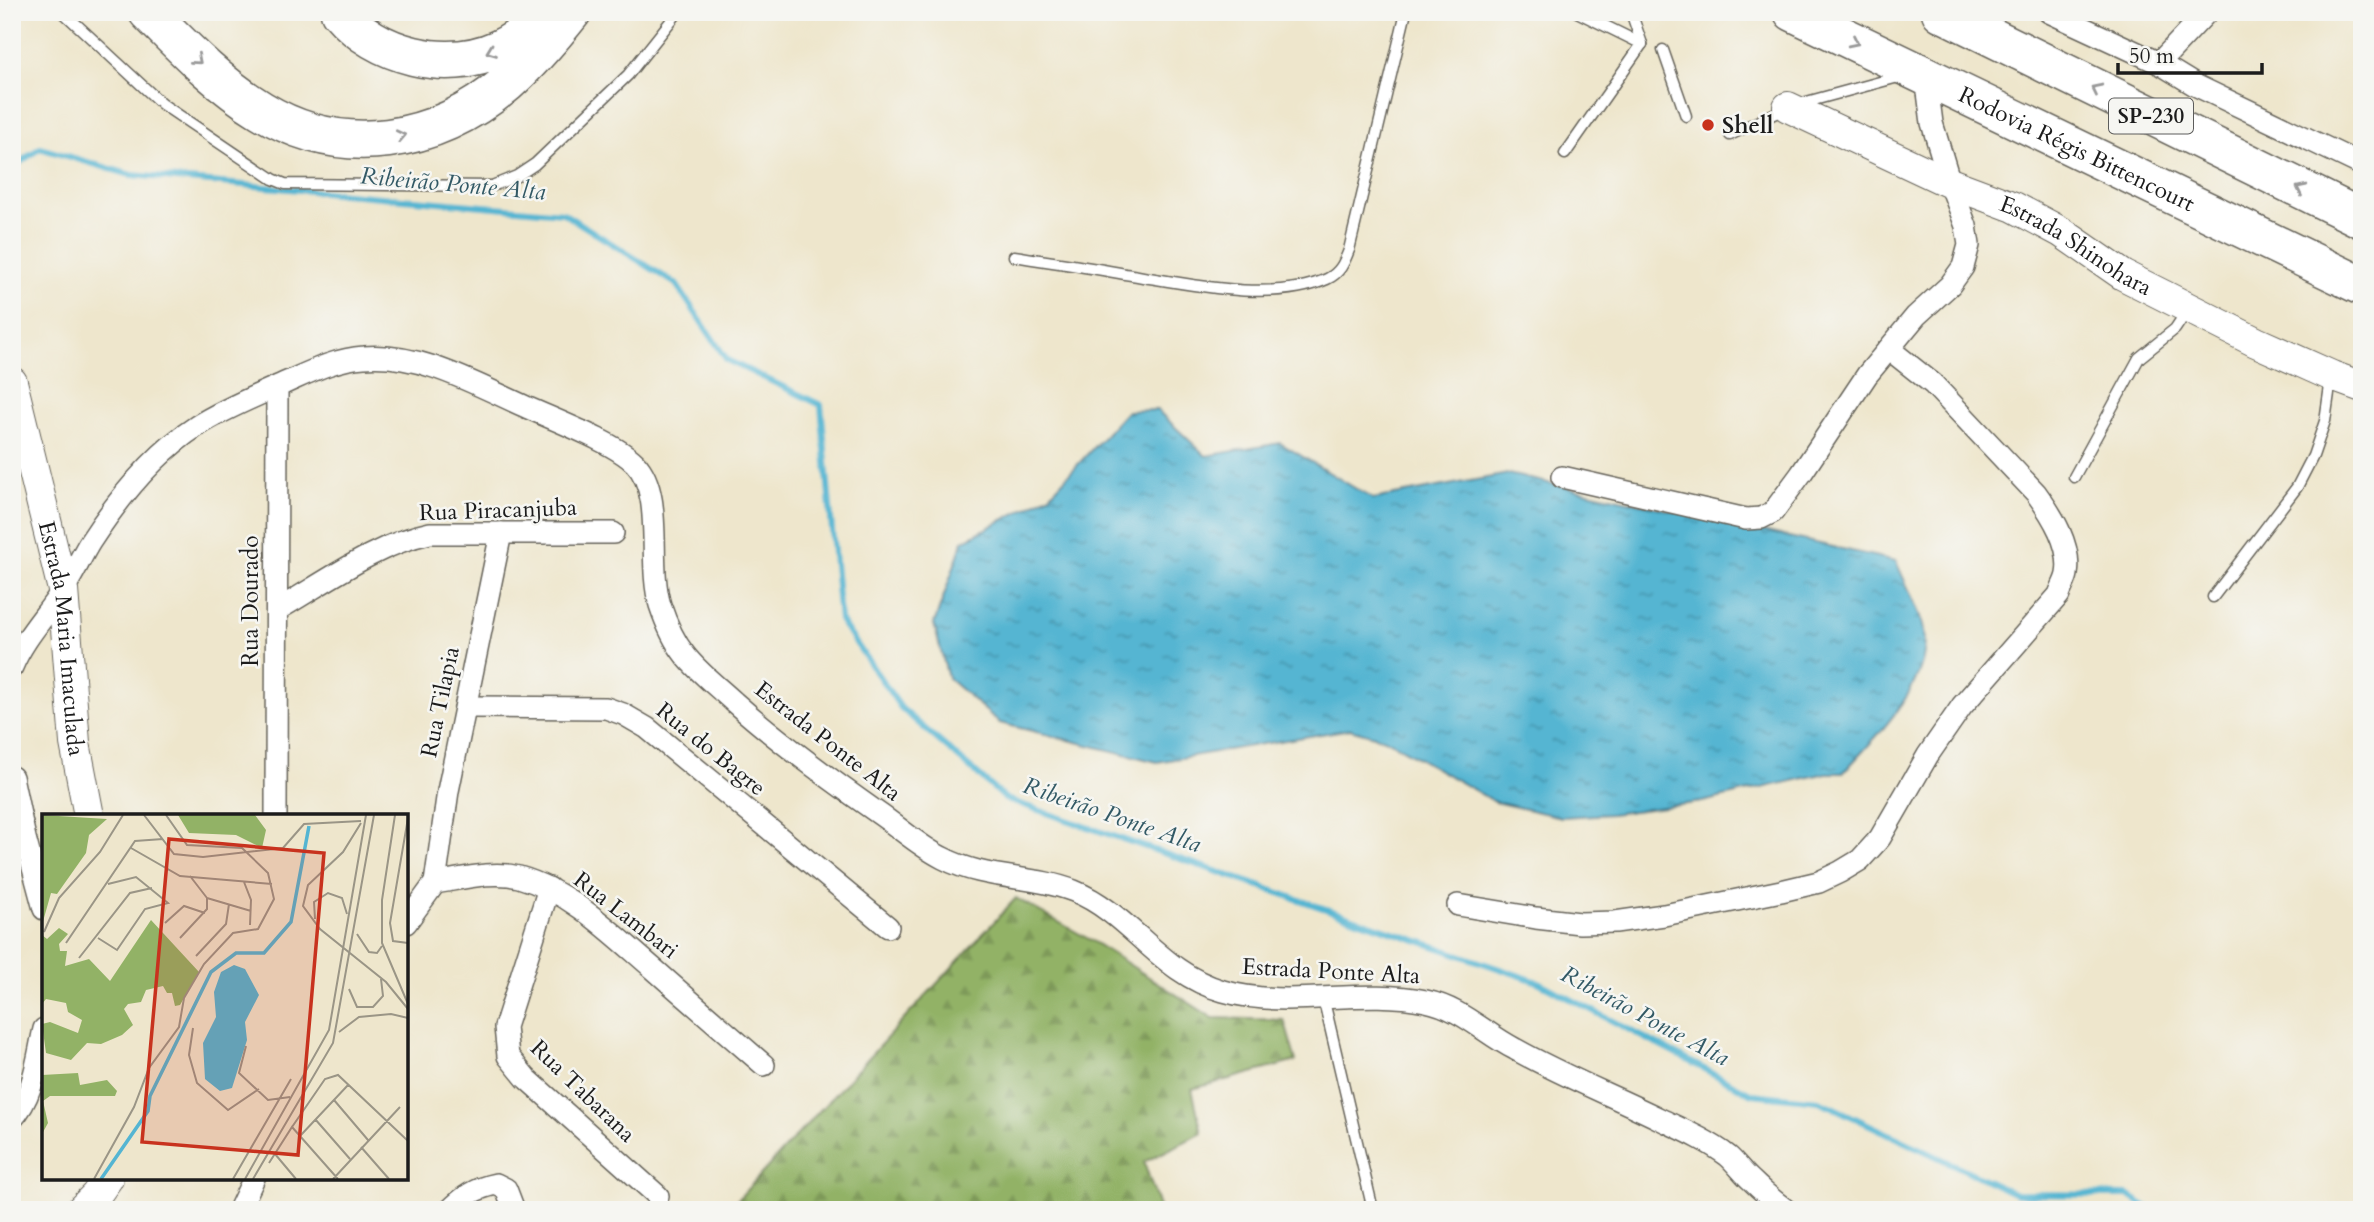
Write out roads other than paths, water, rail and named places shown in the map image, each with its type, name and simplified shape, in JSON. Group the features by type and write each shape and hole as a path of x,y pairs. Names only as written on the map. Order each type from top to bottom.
{"highway":[{"path":"148,12 220,80 259,109 286,124 317,134 362,141 405,136 432,128 484,100 526,66 572,12"},
{"path":"340,12 355,30 375,42 417,57 465,59 500,48 530,29 547,12"},
{"name":"Rodovia Régis Bittencourt","path":"1793,12 2362,286"},
{"name":"SP-230","path":"1941,12 2362,219"}],"street":[{"path":"2049,12 2159,63 2195,85 2362,165"},
{"path":"2159,63 2207,12"},
{"path":"1562,477 1746,519 1761,518 1773,512 1867,375 1916,316 1950,285 1963,267 1969,245 1966,226 1950,183 1920,74"},
{"name":"Estrada Shinohara","path":"1788,107 1950,183 2014,207 2061,232 2123,275 2256,342 2362,387"},
{"path":"1458,905 1580,923 1615,922 1664,915 1819,882 1860,860 1880,838 1928,755 1962,706 2059,595 2067,574 2066,553 2060,535 2050,512 2036,493 1933,384 1889,349"},
{"name":"Estrada Ponte Alta","path":"277,387 335,362 365,356 393,358 432,367 620,450 638,466 648,482 653,502 653,555 657,598 669,631 685,655 706,678 775,738 824,777 924,848 976,873 1048,883 1077,892 1100,904 1168,964 1200,983 1226,992 1258,998 1352,995 1416,1000 1460,1012 1511,1048 1671,1124 1728,1156 1750,1180 1786,1210"},
{"name":"Estrada Maria Imaculada","path":"12,382 63,590 75,743 89,814"},
{"path":"12,667 22,644 63,590 89,543 157,458 196,427 277,387"},
{"name":"Rua Dourado","path":"276,814 277,387"},
{"name":"Rua Piracanjuba","path":"276,610 401,540 430,533 613,533"},
{"name":"Rua Tilapia","path":"435,883 441,829 501,533"},
{"name":"Rua do Bagre","path":"466,706 586,706 606,708 623,714 647,728 888,927"},
{"path":"12,777 42,902"},
{"name":"Rua Lambari","path":"435,883 475,877 517,876 549,888 613,934 764,1065"},
{"path":"408,920 435,883"},
{"name":"Rua Tabarana","path":"549,888 505,1027 508,1056 526,1078 658,1196"},
{"path":"12,1119 19,1112 34,1078 42,1039"},
{"path":"81,1210 107,1180"},
{"path":"239,1210 253,1180"},
{"path":"450,1210 465,1195 480,1187 496,1184 506,1189 514,1210"}],"lane":[{"path":"63,12 162,104 273,180 285,184 492,186 517,176 535,164 628,75 678,12"},
{"path":"1013,256 1232,288 1283,290 1329,278 1341,269 1349,250 1406,12"},
{"path":"1577,12 1642,44"},
{"path":"1631,12 1642,44"},
{"path":"1565,154 1642,44"},
{"path":"1663,50 1686,116"},
{"path":"1730,135 1788,107 1920,74"},
{"path":"2074,477 2139,358 2175,329 2189,308"},
{"path":"2213,597 2297,487 2313,456 2325,421 2332,376"},
{"path":"1323,997 1373,1210"}],"water":[{"path":"1157,410 1206,456 1280,443 1373,499 1508,474 1896,561 1923,626 1925,647 1921,667 1900,706 1843,773 1826,773 1702,802 1611,814 1561,817 1495,802 1385,739 1350,729 1157,762 1000,723 948,678 934,624 963,541 1050,495 1127,411"}],"waterway":[{"name":"Ribeirão Ponte Alta","path":"12,168 40,148 131,175 563,213 676,284 727,360 821,405 840,620 901,708 1006,799 1538,982 1752,1094 1819,1101 2016,1194 2128,1195 2151,1210"}],"place":[{"name":"Shell","path":"1708,125"}]}
